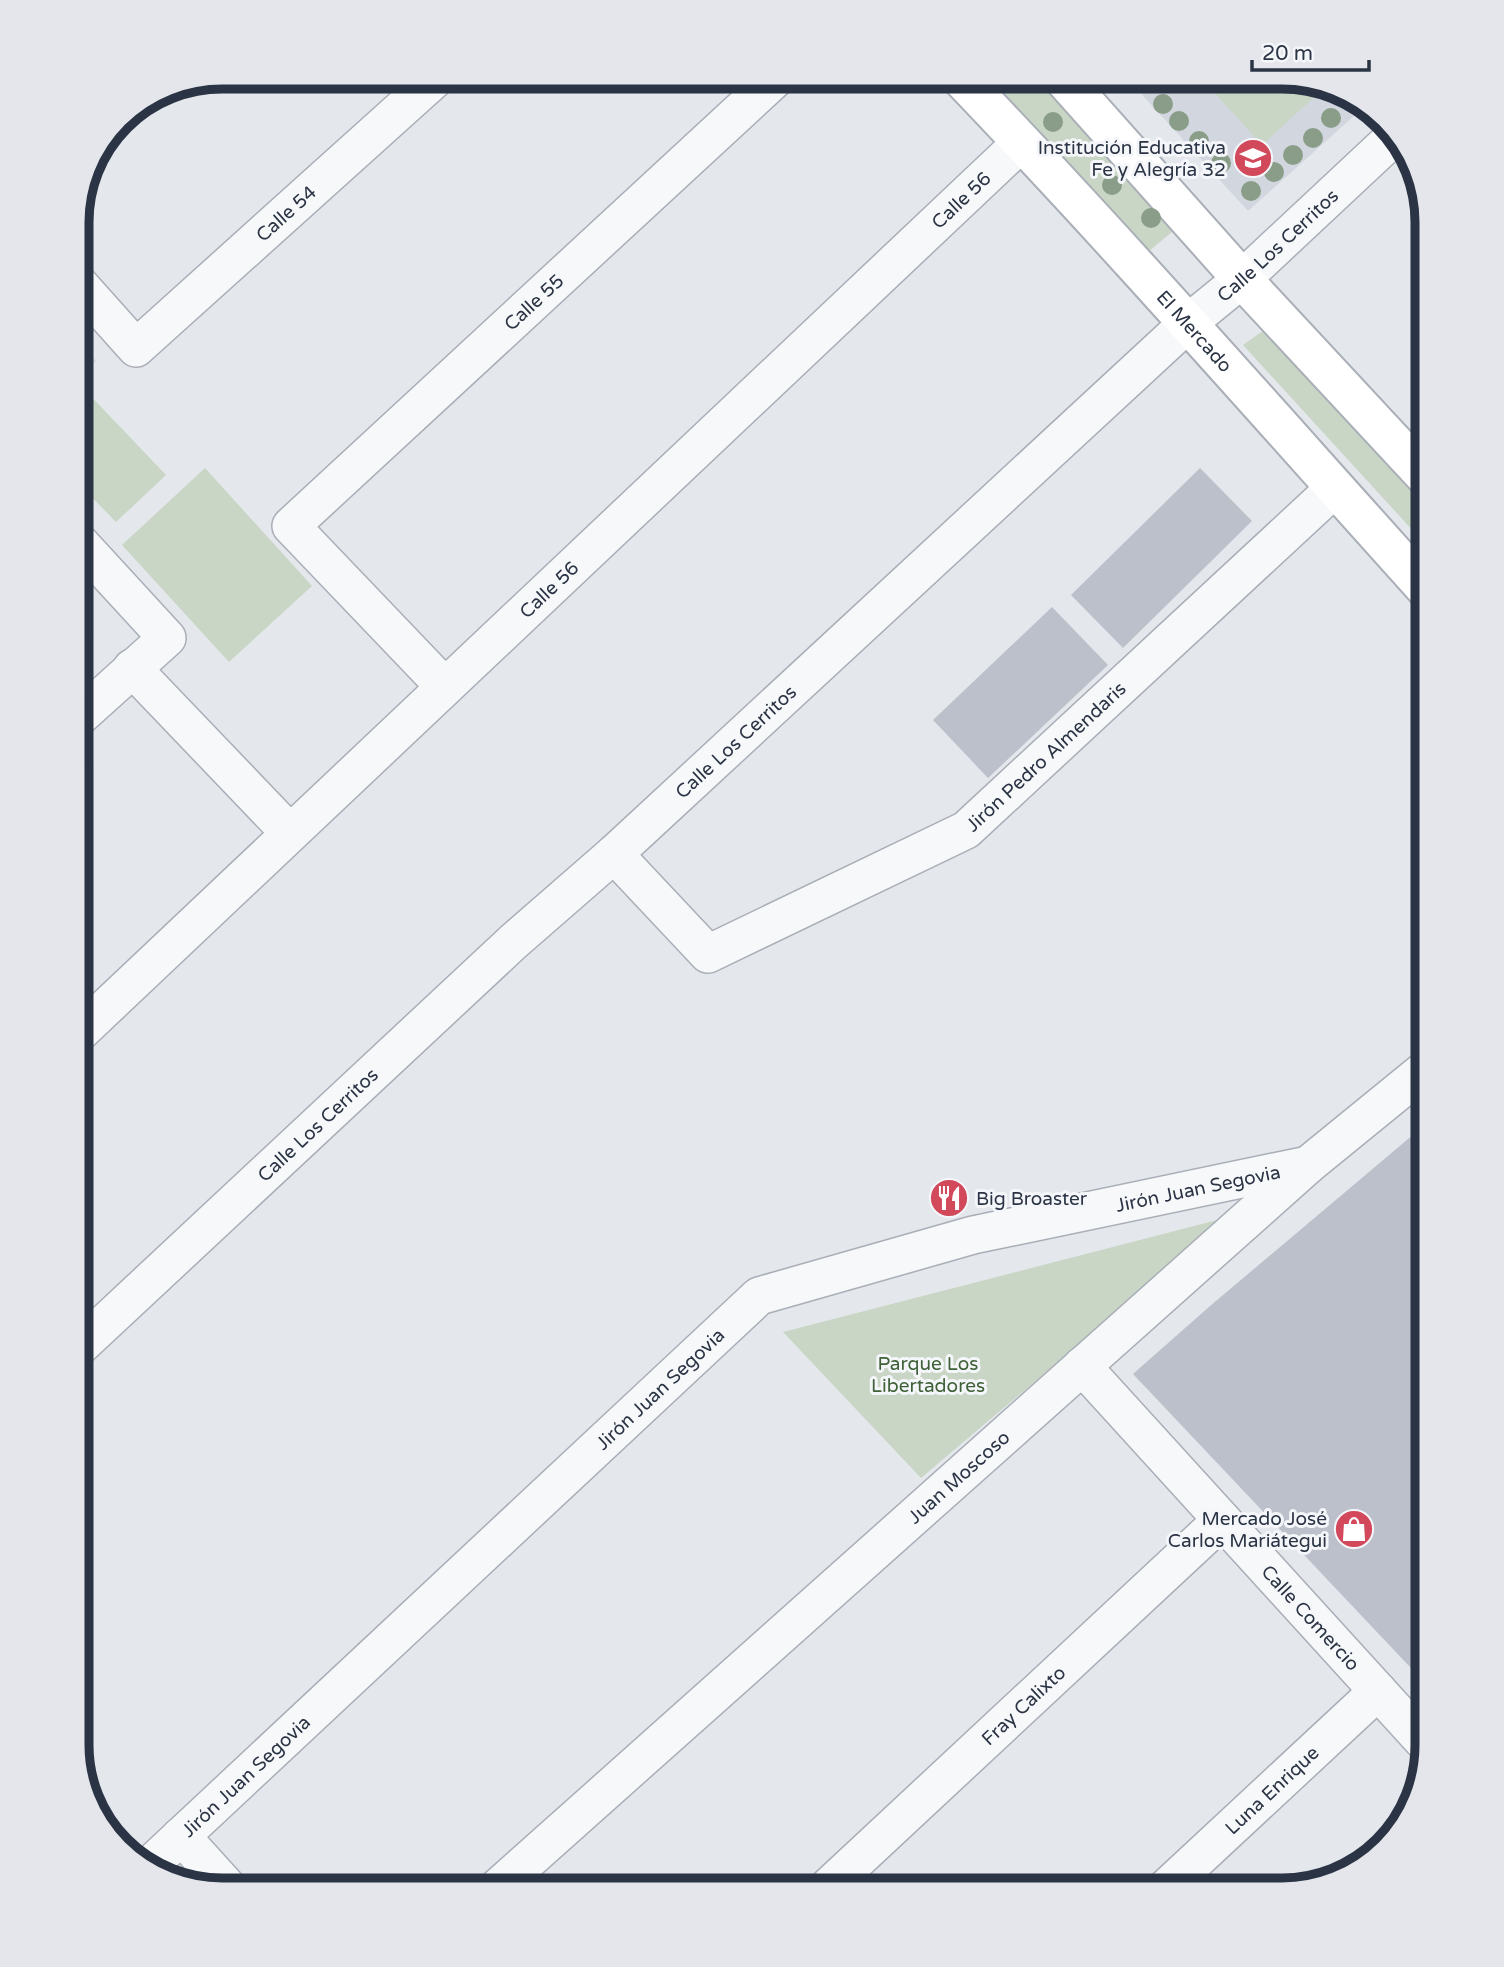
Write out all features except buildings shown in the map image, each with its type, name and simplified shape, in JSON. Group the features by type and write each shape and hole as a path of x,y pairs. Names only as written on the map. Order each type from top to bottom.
{"main road":[{"name":"El Mercado","path":"972,90 1188,323 1415,577"},
{"path":"1073,90 1242,279 1415,465"}],"street":[{"name":"Calle 54","path":"90,296 136,348 423,89"},
{"name":"Calle 55","path":"445,687 291,526 763,90"},
{"name":"Calle 56","path":"89,1023 1022,142"},
{"name":"Calle Los Cerritos","path":"89,1338 513,942 614,854 1188,323 1242,279 1388,142"},
{"name":"Jirón Pedro Almendaris","path":"614,854 708,954 966,830 1335,488"},
{"path":"90,554 167,638 90,707"},
{"path":"132,668 290,833"},
{"name":"Juan Moscoso","path":"508,1878 1308,1165 1415,1078"},
{"name":"Jirón Juan Segovia","path":"156,1860 760,1296 973,1235 1308,1165"},
{"name":"Calle Comercio","path":"1082,1366 1415,1732"},
{"name":"Fray Calixto","path":"838,1878 1222,1520"},
{"name":"Luna Enrique","path":"1177,1878 1378,1691"},
{"path":"181,1836 219,1878"}],"shaded area":[{"name":"Institución Educativa Fe y Alegría 32","path":"1138,90 1291,90 1325,96 1357,113 1248,211"},
{"path":"90,355 96,361 90,366"}],"green space":[{"path":"1001,90 1052,90 1178,227 1148,252"},
{"path":"1212,90 1291,90 1317,94 1262,145"},
{"path":"1267,328 1415,486 1415,533 1243,345"},
{"path":"90,395 166,475 116,522 90,495"},
{"path":"205,468 312,586 229,662 122,545"},
{"name":"Parque Los Libertadores","path":"1229,1217 921,1478 783,1332"}],"place":[{"name":"Institución Educativa Fe y Alegría 32","path":"1253,158"},
{"name":"Big Broaster","path":"949,1198"},
{"name":"Mercado José Carlos Mariátegui","path":"1354,1529"}]}
